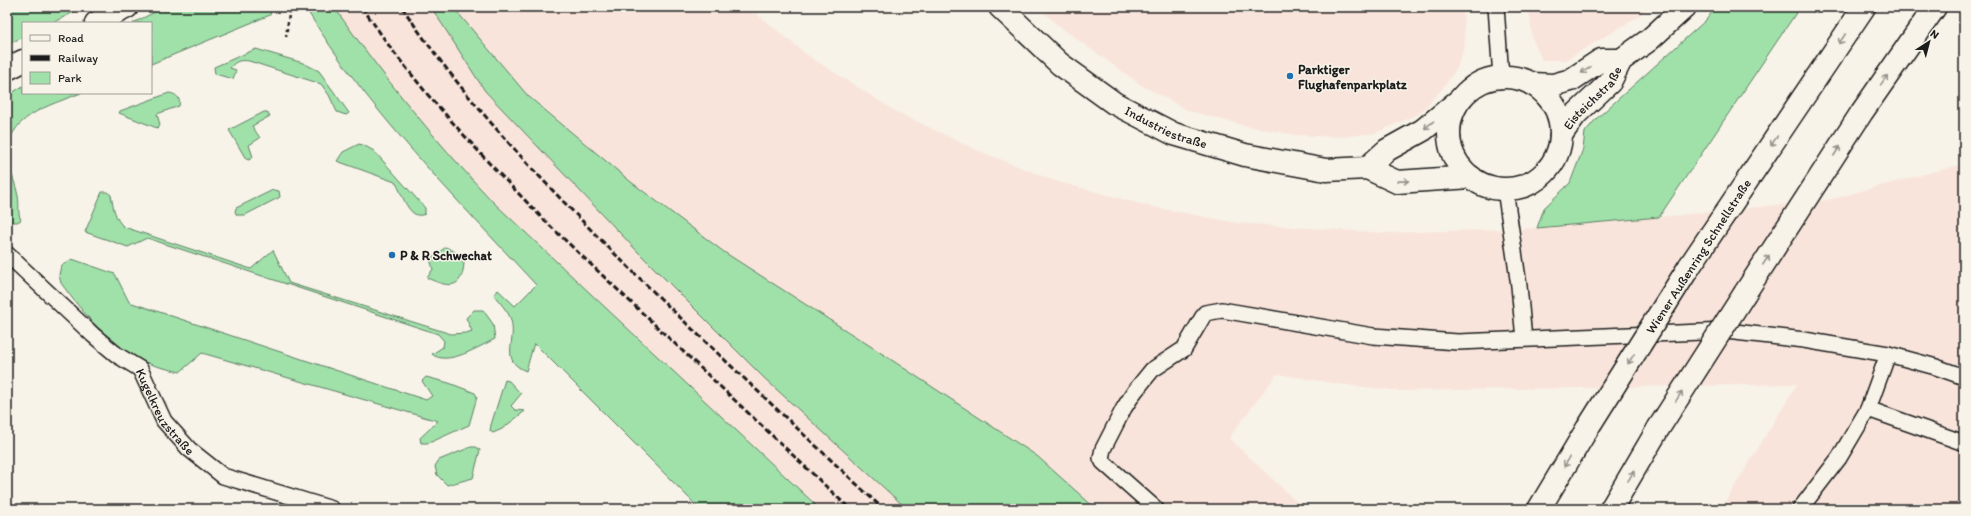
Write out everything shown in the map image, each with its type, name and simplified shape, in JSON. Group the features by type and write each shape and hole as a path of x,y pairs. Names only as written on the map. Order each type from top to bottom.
{"main road":[{"path":"98,22 127,7"},
{"name":"Industriestraße","path":"1000,7 1060,64 1114,103 1174,134 1245,156 1326,170 1367,168 1397,182 1471,177"},
{"name":"Eisteichstraße","path":"1561,135 1575,115 1610,82 1622,60 1649,40 1685,7"},
{"name":"Wiener Außenring Schnellstraße","path":"1538,509 1690,267 1864,7"},
{"path":"1610,509 1658,429 1862,112 1935,7"},
{"name":"Eisteichstraße","path":"1532,84 1553,85 1571,80 1601,60 1622,60"},
{"path":"7,69 22,62"},
{"path":"1367,168 1387,150 1423,130 1459,100 1470,88 1485,80 1501,77 1517,78 1532,84 1545,94 1555,107 1560,120 1561,135 1553,162 1544,173 1519,187 1505,189 1487,186 1471,177 1459,164 1451,148 1448,131 1451,115 1459,100"}],"lane":[{"path":"1496,7 1501,77"},
{"path":"1505,189 1519,286 1524,339"},
{"name":"Kugelkreuzstraße","path":"7,254 92,335 117,355 140,369 164,421 194,454 224,476 332,509"},
{"path":"1156,509 1103,462 1101,458 1108,438 1135,390 1152,370 1184,349 1205,314 1222,310 1372,336 1458,342 1726,331 1804,340 1888,354 1936,367 1964,377"},
{"path":"1800,509 1839,458 1868,409 1888,354"},
{"path":"1868,409 1964,443"}],"path":[{"path":"286,37 290,7"}],"shaded area":[{"path":"334,7 748,7 810,57 897,112 972,148 1052,180 1148,206 1237,223 1384,233 1537,228 1828,200 1959,165 1964,158 1964,509 1721,509 1797,384 1400,391 1338,384 1277,374 1229,438 1304,509 820,509 493,202 444,150 371,61"},
{"name":"Parktiger Flughafenparkplatz","path":"1038,7 1463,7 1465,45 1457,68 1442,89 1419,114 1375,133 1342,137 1295,135 1246,126 1189,111 1141,85 1060,27"},
{"path":"1529,7 1649,7 1639,16 1566,60 1542,60 1532,38"}],"green space":[{"path":"7,7 84,7 54,22 22,22 22,38 7,45"},
{"path":"165,7 272,7 270,15 152,64 152,22 135,22"},
{"path":"305,7 334,7 410,108 493,202 820,509 700,509 534,343 526,371 518,367 513,362 511,356 512,328 510,317 494,295 498,290 515,306 536,285 413,152 356,82"},
{"path":"431,7 453,7 528,96 631,182 724,252 1037,456 1096,509 907,509 763,377 638,252 485,91"},
{"path":"1716,7 1800,7 1659,217 1537,228 1544,208 1570,183 1583,149 1585,132 1596,119 1706,20"},
{"path":"256,49 303,63 319,71 349,113 346,115 337,112 329,95 321,84 249,61 239,61 232,65 230,68 236,70 233,79 215,74 214,67"},
{"path":"22,87 22,94 78,94 43,108 31,115 21,123 13,133 9,145 8,160 19,199 19,214 21,220 17,222 7,222 7,96"},
{"path":"169,93 178,97 179,106 157,114 160,125 157,128 119,113 120,111"},
{"path":"264,112 267,112 270,116 252,126 260,138 249,145 253,157 249,160 246,159 229,130"},
{"path":"359,144 374,151 425,208 425,214 414,214 410,210 395,182 337,161 343,152"},
{"path":"273,190 279,191 280,197 245,215 237,215 235,212 236,208"},
{"path":"102,192 107,192 111,195 116,217 124,227 251,269 273,250 289,283 451,334 472,331 466,318 474,310 483,310 493,324 495,339 455,357 438,357 432,354 443,347 444,341 438,334 147,238 128,247 85,232"},
{"path":"446,247 455,252 464,263 463,272 457,282 447,285 427,278 433,269 430,259"},
{"path":"72,259 115,274 129,302 426,400 432,396 422,381 426,377 449,383 475,393 477,397 469,425 429,443 421,443 420,438 438,421 202,353 180,372 158,367 145,362 121,347 98,328 78,306 61,283 59,275 61,266"},
{"path":"505,380 509,381 521,394 511,406 515,410 525,411 502,429 493,433 490,431 491,425"},
{"path":"471,447 476,447 480,450 473,478 447,485 437,475 435,466 439,460"}],"railway":[{"path":"362,7 392,50 428,95 489,163 547,223 850,509"},
{"path":"402,7 425,40 475,104 557,195 680,318 883,509"}],"place":[{"name":"Parktiger Flughafenparkplatz","path":"1290,76"},
{"name":"P & R Schwechat","path":"392,255"}]}
